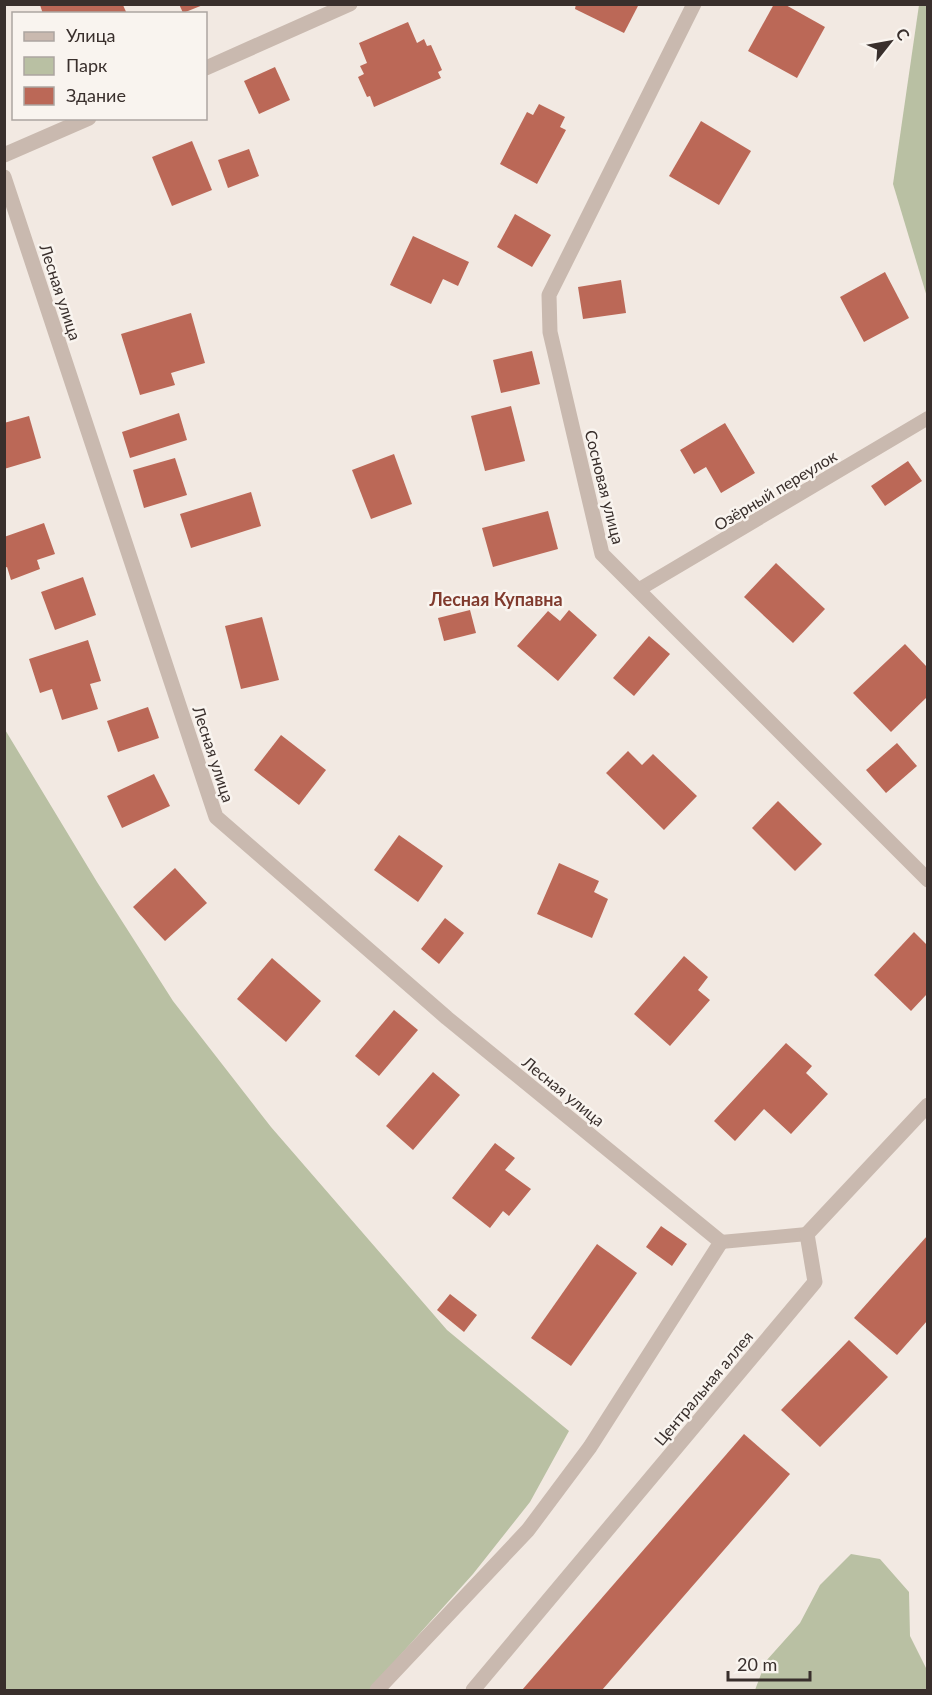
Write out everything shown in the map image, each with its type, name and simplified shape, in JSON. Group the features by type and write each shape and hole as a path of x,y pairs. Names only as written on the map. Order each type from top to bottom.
{"street":[{"path":"207,68 350,4"},
{"name":"Сосновая улица","path":"694,4 549,295 550,332 602,554 927,880"},
{"path":"4,155 84,120"},
{"name":"Лесная улица","path":"4,177 216,817 447,1018 721,1242"},
{"path":"807,1234 927,1105"},
{"name":"Центральная аллея","path":"473,1690 815,1282 807,1234"},
{"path":"377,1690 528,1530 590,1447 721,1242"}],"lane":[{"name":"Озёрный переулок","path":"638,590 927,418"},
{"path":"721,1242 807,1234"}],"green space":[{"path":"919,5 928,5 927,297 893,184"},
{"path":"4,728 97,882 173,1001 271,1127 447,1330 569,1431 530,1502 473,1574 369,1690 5,1690"},
{"path":"851,1554 880,1559 909,1592 910,1636 927,1670 927,1690 755,1690 766,1661 800,1623 820,1585"}],"building":[{"path":"179,4 203,4 186,12 183,12"},
{"path":"576,4 639,4 624,33 575,9"},
{"path":"774,4 784,4 825,27 797,78 748,51"},
{"path":"40,5 123,5 126,12 42,12"},
{"path":"408,22 417,43 424,39 427,46 431,45 442,70 438,72 441,78 374,107 358,77 364,74 360,66 367,63 359,43"},
{"path":"275,67 290,100 259,114 244,81"},
{"path":"539,104 565,117 560,127 566,130 537,184 500,164 527,112 533,115"},
{"path":"701,121 751,151 719,205 669,176"},
{"path":"192,141 212,190 172,206 152,157"},
{"path":"249,149 259,176 228,188 218,160"},
{"path":"515,214 551,235 532,267 497,247"},
{"path":"413,236 469,262 458,286 443,279 431,304 390,285"},
{"path":"885,272 909,318 864,342 840,297"},
{"path":"621,280 626,313 583,319 578,287"},
{"path":"191,313 205,363 171,373 175,385 140,395 121,334"},
{"path":"532,351 540,384 501,393 493,360"},
{"path":"511,406 525,461 485,471 471,416"},
{"path":"179,413 187,440 130,458 122,432"},
{"path":"29,416 41,458 4,469 4,423"},
{"path":"725,423 755,473 721,493 706,467 694,474 680,450"},
{"path":"394,454 412,504 371,519 352,470"},
{"path":"175,458 187,495 144,508 133,470"},
{"path":"908,461 922,481 885,506 871,486"},
{"path":"251,492 261,526 191,548 180,514"},
{"path":"548,511 558,549 493,567 482,528"},
{"path":"44,523 55,554 37,560 40,569 11,580 7,567 4,568 4,537"},
{"path":"776,563 825,609 793,643 744,597"},
{"path":"83,577 96,615 55,630 41,592"},
{"path":"470,610 476,633 444,641 438,618"},
{"path":"569,610 597,635 558,681 517,646 548,611 560,621"},
{"path":"262,617 279,680 241,689 225,626"},
{"path":"649,636 670,654 634,696 613,678"},
{"path":"88,640 101,681 90,684 98,709 62,720 52,689 40,693 29,659"},
{"path":"905,644 927,667 927,697 891,732 853,693"},
{"path":"148,707 159,738 118,752 107,721"},
{"path":"281,735 326,770 299,805 254,770"},
{"path":"897,743 917,766 886,793 866,770"},
{"path":"628,751 642,765 653,754 697,796 664,830 606,773"},
{"path":"154,774 170,806 122,828 107,796"},
{"path":"778,801 822,844 795,871 752,828"},
{"path":"399,835 443,866 418,902 374,870"},
{"path":"559,863 599,881 594,892 608,899 592,938 537,914"},
{"path":"175,868 207,903 165,941 133,907"},
{"path":"445,918 464,933 439,964 421,949"},
{"path":"914,932 927,945 927,994 911,1011 874,975"},
{"path":"684,956 708,977 698,990 710,1000 670,1046 634,1014"},
{"path":"272,958 321,1001 286,1042 237,999"},
{"path":"394,1010 418,1030 379,1076 355,1056"},
{"path":"786,1043 812,1066 806,1073 828,1094 791,1134 764,1109 735,1141 714,1121"},
{"path":"433,1072 460,1095 413,1150 386,1126"},
{"path":"495,1143 515,1158 505,1170 531,1189 509,1216 503,1211 490,1228 452,1198"},
{"path":"661,1226 687,1244 672,1266 646,1247"},
{"path":"927,1236 927,1321 897,1355 854,1318"},
{"path":"597,1244 637,1273 571,1366 531,1338"},
{"path":"450,1294 477,1315 464,1332 437,1310"},
{"path":"849,1340 888,1377 820,1447 781,1410"},
{"path":"744,1434 790,1474 764,1504 602,1690 522,1690"}],"district":[{"name":"Лесная Купавна","path":"496,599"}]}
